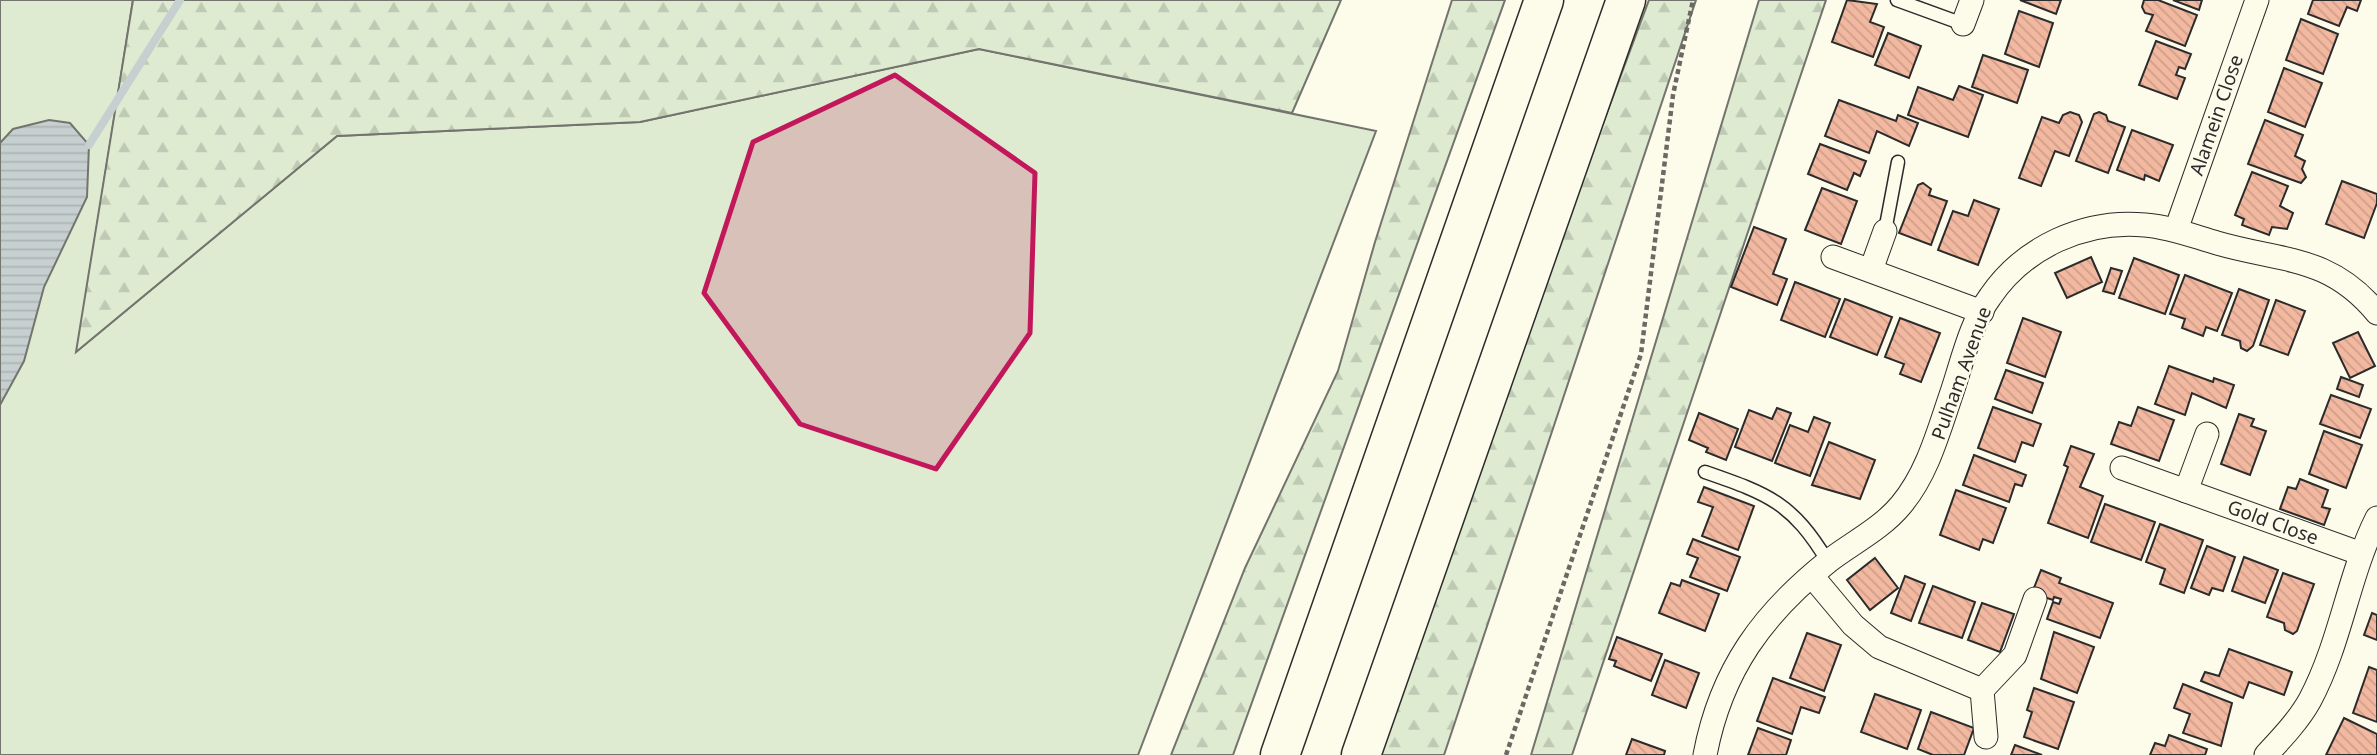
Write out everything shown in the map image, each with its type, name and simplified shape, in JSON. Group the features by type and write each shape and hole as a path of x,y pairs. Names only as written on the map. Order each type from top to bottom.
{"highway":[{"path":"1280,755 1544,0"},
{"path":"1361,755 1626,0"}],"street":[{"path":"1963,24 1972,0"},
{"name":"Alamein Close","path":"2176,230 2257,0"},
{"name":"Pulham Avenue","path":"1705,755 1718,703 1741,653 1756,632 1820,569 1900,507 1931,454 1989,298 2009,273 2046,246 2091,226 2116,223 2176,230 2235,248 2311,264 2345,282 2377,313"},
{"path":"1871,270 1885,231"},
{"path":"1833,257 1982,312"},
{"path":"2186,491 2207,434"},
{"name":"Gold Close","path":"2122,468 2359,553"},
{"path":"2266,755 2309,702 2332,647 2359,553 2377,518"},
{"path":"1820,569 1853,625 1879,647 1982,690"},
{"path":"1986,737 1982,690 2015,655 2035,599"}],"lane":[{"path":"1897,0 1963,24"},
{"path":"1885,231 1898,162"},
{"path":"1705,471 1764,492 1779,501 1804,527 1820,569"}],"path":[{"path":"1506,755 1641,354 1673,95 1693,0"}],"highlighted area":[{"path":"895,75 1035,173 1030,333 936,469 800,424 704,293 753,142"}],"green space":[{"path":"0,0 133,0 77,351 337,136 640,122 979,49 1376,131 1138,755 0,755"},
{"path":"133,0 1341,0 1292,113 979,49 640,122 337,136 76,352"},
{"path":"1452,0 1505,0 1233,755 1171,755 1245,568 1338,371 1375,242"},
{"path":"1649,0 1696,0 1444,755 1378,755 1565,225"},
{"path":"1759,0 1826,0 1572,755 1531,755"}],"shaded area":[{"path":"49,120 70,123 89,145 87,197 44,287 24,361 0,405 0,143 13,129"}],"building":[{"path":"1847,0 1877,4 1870,22 1884,27 1873,57 1832,42"},
{"path":"2020,0 2061,0 2056,14"},
{"path":"2144,0 2158,0 2197,15 2185,46 2146,31 2153,15 2145,13 2142,7"},
{"path":"2173,0 2202,0 2199,10"},
{"path":"2313,0 2361,0 2357,11 2347,7 2339,26 2308,14"},
{"path":"2019,11 2053,23 2039,67 2005,54"},
{"path":"2301,19 2338,34 2323,74 2286,60"},
{"path":"1888,33 1921,46 1909,78 1875,65"},
{"path":"2156,41 2191,54 2185,69 2179,67 2176,75 2185,78 2177,99 2139,85"},
{"path":"1983,55 2028,70 2017,103 1972,87"},
{"path":"2284,68 2322,83 2305,127 2268,112"},
{"path":"1959,86 1983,95 1968,137 1908,115 1918,87 1953,100"},
{"path":"1839,100 1896,121 1898,115 1918,123 1909,146 1877,131 1869,153 1825,136"},
{"path":"2070,112 2079,115 2082,122 2069,156 2055,151 2041,186 2019,178 2042,117 2059,123 2063,115"},
{"path":"2099,112 2106,115 2108,121 2125,127 2108,173 2076,161 2094,114"},
{"path":"2265,120 2303,135 2295,156 2305,161 2302,169 2306,177 2301,183 2248,164"},
{"path":"2132,130 2173,145 2159,181 2145,175 2144,180 2117,170"},
{"path":"1820,144 1866,161 1860,176 1854,173 1847,190 1808,174"},
{"path":"2252,172 2288,186 2280,206 2293,213 2287,229 2272,227 2269,235 2242,225 2244,219 2235,215"},
{"path":"2342,181 2377,194 2377,203 2364,238 2326,224"},
{"path":"1923,183 1931,189 1929,195 1947,201 1931,245 1899,233 1918,185"},
{"path":"1822,188 1857,201 1841,244 1805,230"},
{"path":"1974,200 1999,209 1978,265 1938,250 1953,211 1968,216"},
{"path":"1754,227 1786,239 1773,274 1787,279 1777,305 1731,287"},
{"path":"2091,257 2102,282 2067,298 2055,273"},
{"path":"2134,258 2179,275 2165,314 2119,298"},
{"path":"2111,268 2122,271 2114,294 2103,291"},
{"path":"2185,275 2232,293 2217,331 2206,327 2203,336 2182,328 2185,319 2170,314"},
{"path":"1795,282 1840,299 1825,337 1781,320"},
{"path":"2239,289 2269,300 2253,346 2247,351 2241,348 2240,341 2222,335"},
{"path":"1845,299 1892,317 1877,355 1830,337"},
{"path":"2276,300 2305,311 2288,355 2260,345"},
{"path":"1900,318 1940,333 1921,382 1900,374 1904,364 1885,357"},
{"path":"2023,318 2061,332 2045,377 2007,363"},
{"path":"2358,332 2375,366 2350,378 2333,343"},
{"path":"2169,366 2213,382 2214,378 2234,385 2226,408 2192,393 2185,415 2155,404"},
{"path":"2006,370 2043,383 2032,413 1995,399"},
{"path":"2341,377 2363,385 2359,397 2337,389"},
{"path":"2331,395 2371,409 2360,438 2320,424"},
{"path":"1993,407 2041,424 2033,446 2022,442 2015,462 1978,448"},
{"path":"2138,407 2174,420 2159,461 2111,444 2119,422 2131,426"},
{"path":"1777,408 1791,413 1772,461 1735,447 1749,410 1772,419"},
{"path":"1699,413 1738,429 1726,460 1706,452 1708,448 1689,440"},
{"path":"2239,414 2254,419 2251,426 2266,431 2250,475 2221,464"},
{"path":"1814,417 1830,423 1810,476 1775,463 1790,425 1808,432"},
{"path":"2324,431 2362,445 2346,488 2309,474"},
{"path":"1829,442 1875,460 1860,499 1812,485"},
{"path":"2071,446 2094,454 2080,487 2103,496 2088,538 2048,523 2068,467 2064,465"},
{"path":"1974,455 2026,475 2022,486 2015,484 2009,502 1963,485"},
{"path":"2300,479 2328,490 2322,507 2330,509 2324,525 2280,509 2288,487 2296,489"},
{"path":"1704,487 1754,506 1738,550 1702,536 1713,507 1698,502"},
{"path":"1956,490 2006,508 1993,543 1983,539 1979,550 1940,535"},
{"path":"2105,504 2155,522 2141,560 2091,542"},
{"path":"2160,524 2203,540 2184,593 2160,584 2165,569 2146,562"},
{"path":"1693,539 1740,557 1727,591 1690,577 1698,558 1687,554"},
{"path":"2207,546 2235,557 2223,591 2212,588 2209,595 2191,588"},
{"path":"2244,557 2278,570 2265,603 2232,591"},
{"path":"1875,558 1898,588 1870,610 1847,580"},
{"path":"2041,570 2061,578 2059,583 2113,603 2100,638 2047,619 2053,602 2059,604 2061,599 2054,597 2053,600 2032,593"},
{"path":"2283,573 2314,584 2297,631 2293,634 2285,630 2284,623 2267,617"},
{"path":"1905,576 1925,584 1911,621 1891,613"},
{"path":"1682,580 1719,594 1705,631 1659,613 1671,583 1680,586"},
{"path":"1933,586 1975,602 1962,638 1919,623"},
{"path":"1982,603 2014,614 2000,652 1968,640"},
{"path":"2372,613 2377,615 2377,640 2364,635"},
{"path":"2054,632 2094,647 2077,693 2041,679"},
{"path":"1807,633 1841,645 1824,691 1790,678"},
{"path":"1617,637 1662,654 1651,681 1614,666 1616,661 1609,659"},
{"path":"2229,649 2292,672 2284,695 2249,682 2243,698 2201,681 2205,672 2219,676"},
{"path":"1665,660 1699,673 1686,708 1652,695"},
{"path":"2369,667 2377,670 2377,722 2353,713"},
{"path":"1773,678 1825,697 1819,713 1801,707 1792,734 1757,721"},
{"path":"2183,684 2232,703 2221,746 2183,733 2190,714 2174,708"},
{"path":"2034,688 2074,702 2058,749 2024,737 2032,712 2027,710"},
{"path":"1875,694 1921,710 1907,749 1861,732"},
{"path":"1931,712 1974,728 1964,755 1933,755 1918,749"},
{"path":"2344,718 2377,734 2377,755 2326,755"},
{"path":"1758,728 1791,740 1786,755 1748,755"},
{"path":"2169,735 2207,749 2205,755 2150,755 2155,743 2165,746"},
{"path":"1632,739 1665,751 1664,755 1626,755"},
{"path":"2015,745 2042,755 2011,755"}],"waterway":[{"path":"89,145 180,0"}]}
